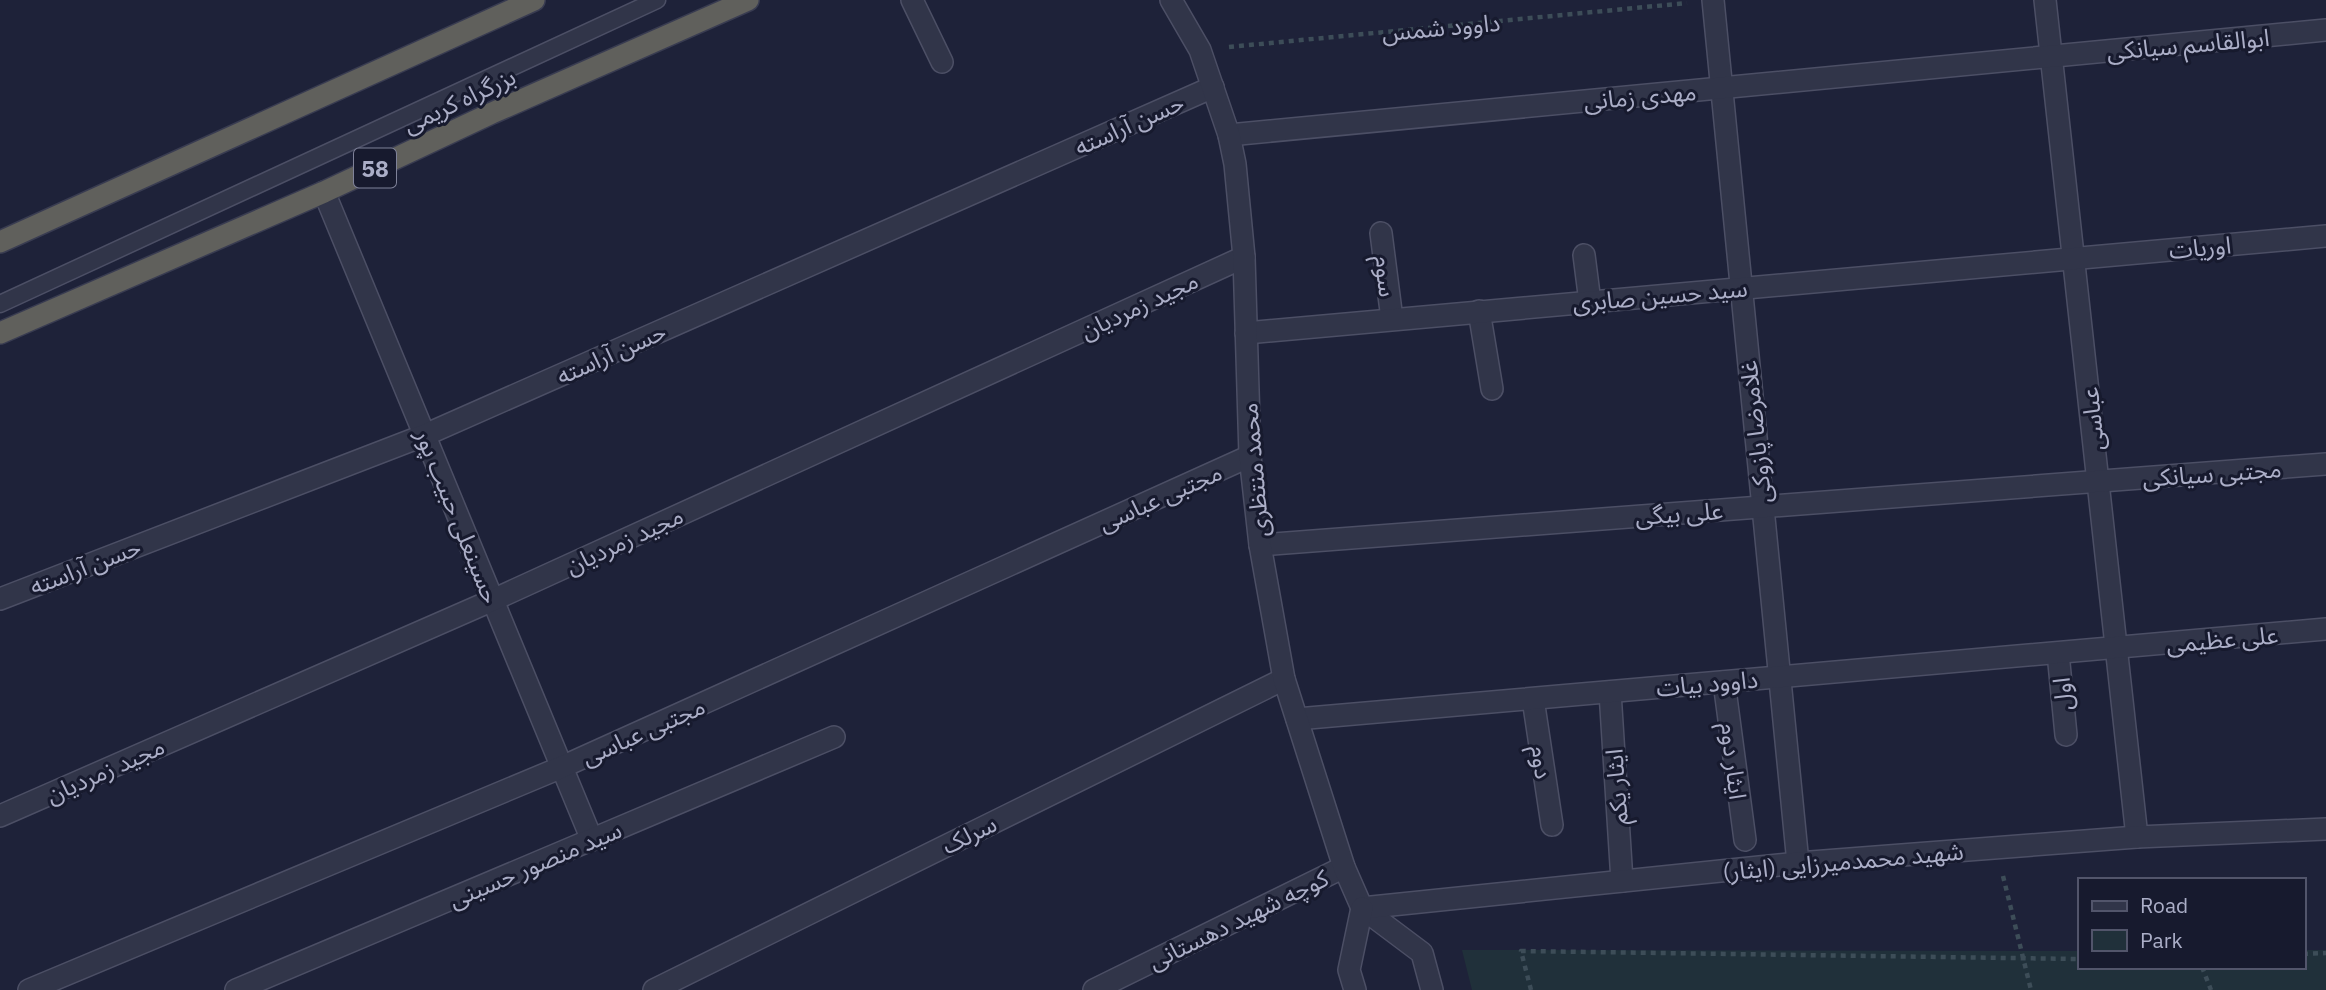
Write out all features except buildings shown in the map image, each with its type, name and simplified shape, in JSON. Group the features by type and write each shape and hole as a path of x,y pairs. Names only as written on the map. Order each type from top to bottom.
{"highway":[{"path":"0,242 534,0"},
{"name":"بزرگراه کریمی","path":"0,333 324,192 492,113 748,0"}],"street":[{"path":"912,0 942,62"},
{"name":"محمد منتظری","path":"1171,0 1200,50 1229,135 1235,164 1244,257 1250,456 1260,545 1284,679 1344,867 1362,908 1422,953 1432,990"},
{"name":"محمد منتظری","path":"1182,0 1187,26"},
{"name":"غلامرضا پازوکی","path":"1716,0 1721,88 1798,863"},
{"name":"عباسی","path":"2045,0 2137,837"},
{"name":"ابوالقاسم سیانکی","path":"2051,57 2326,30"},
{"name":"مهدی زمانی","path":"1229,135 2051,57"},
{"name":"حسن آراسته","path":"0,599 425,435 1213,87"},
{"name":"حسینعلی حبیب پور","path":"324,192 592,840"},
{"name":"سوم","path":"1381,233 1392,319"},
{"name":"اوریات","path":"2074,258 2326,236"},
{"path":"1584,255 1590,302"},
{"name":"مجید زمردیان","path":"0,816 493,600 1244,257"},
{"name":"سید حسین صابری","path":"1246,333 2074,258"},
{"path":"1479,311 1492,389"},
{"name":"مجتبی عباسی","path":"29,990 562,767 1250,456"},
{"name":"مجتبی سیانکی","path":"2099,482 2326,464"},
{"name":"علی بیگی","path":"1260,545 2099,482"},
{"name":"علی عظیمی","path":"2117,648 2326,629"},
{"name":"داوود بیات","path":"1297,719 2117,648"},
{"name":"اول","path":"2058,653 2066,735"},
{"name":"سرلک","path":"654,990 1284,679"},
{"name":"ایثار دوم","path":"1724,682 1745,839"},
{"name":"ایثار یکم","path":"1610,692 1622,881"},
{"name":"دوم","path":"1533,699 1552,825"},
{"name":"سید منصور حسینی","path":"236,990 834,737"},
{"name":"شهید محمدمیرزایی (ایثار)","path":"1362,908 1798,863 2137,837 2326,829"},
{"name":"کوچه شهید دهستانی","path":"1094,990 1344,867"},
{"path":"1355,990 1349,970 1362,908"}],"lane":[{"path":"0,304 657,0"}],"path":[{"name":"داوود شمس","path":"1200,50 1716,0"},
{"path":"1996,848 2031,990"},
{"path":"1531,990 1521,951 2078,959"},
{"path":"2305,954 2326,953"},
{"path":"2203,969 2211,990"}],"green space":[{"path":"1462,950 2078,951 2078,969 2305,969 2305,950 2326,950 2326,990 1472,990"}]}
